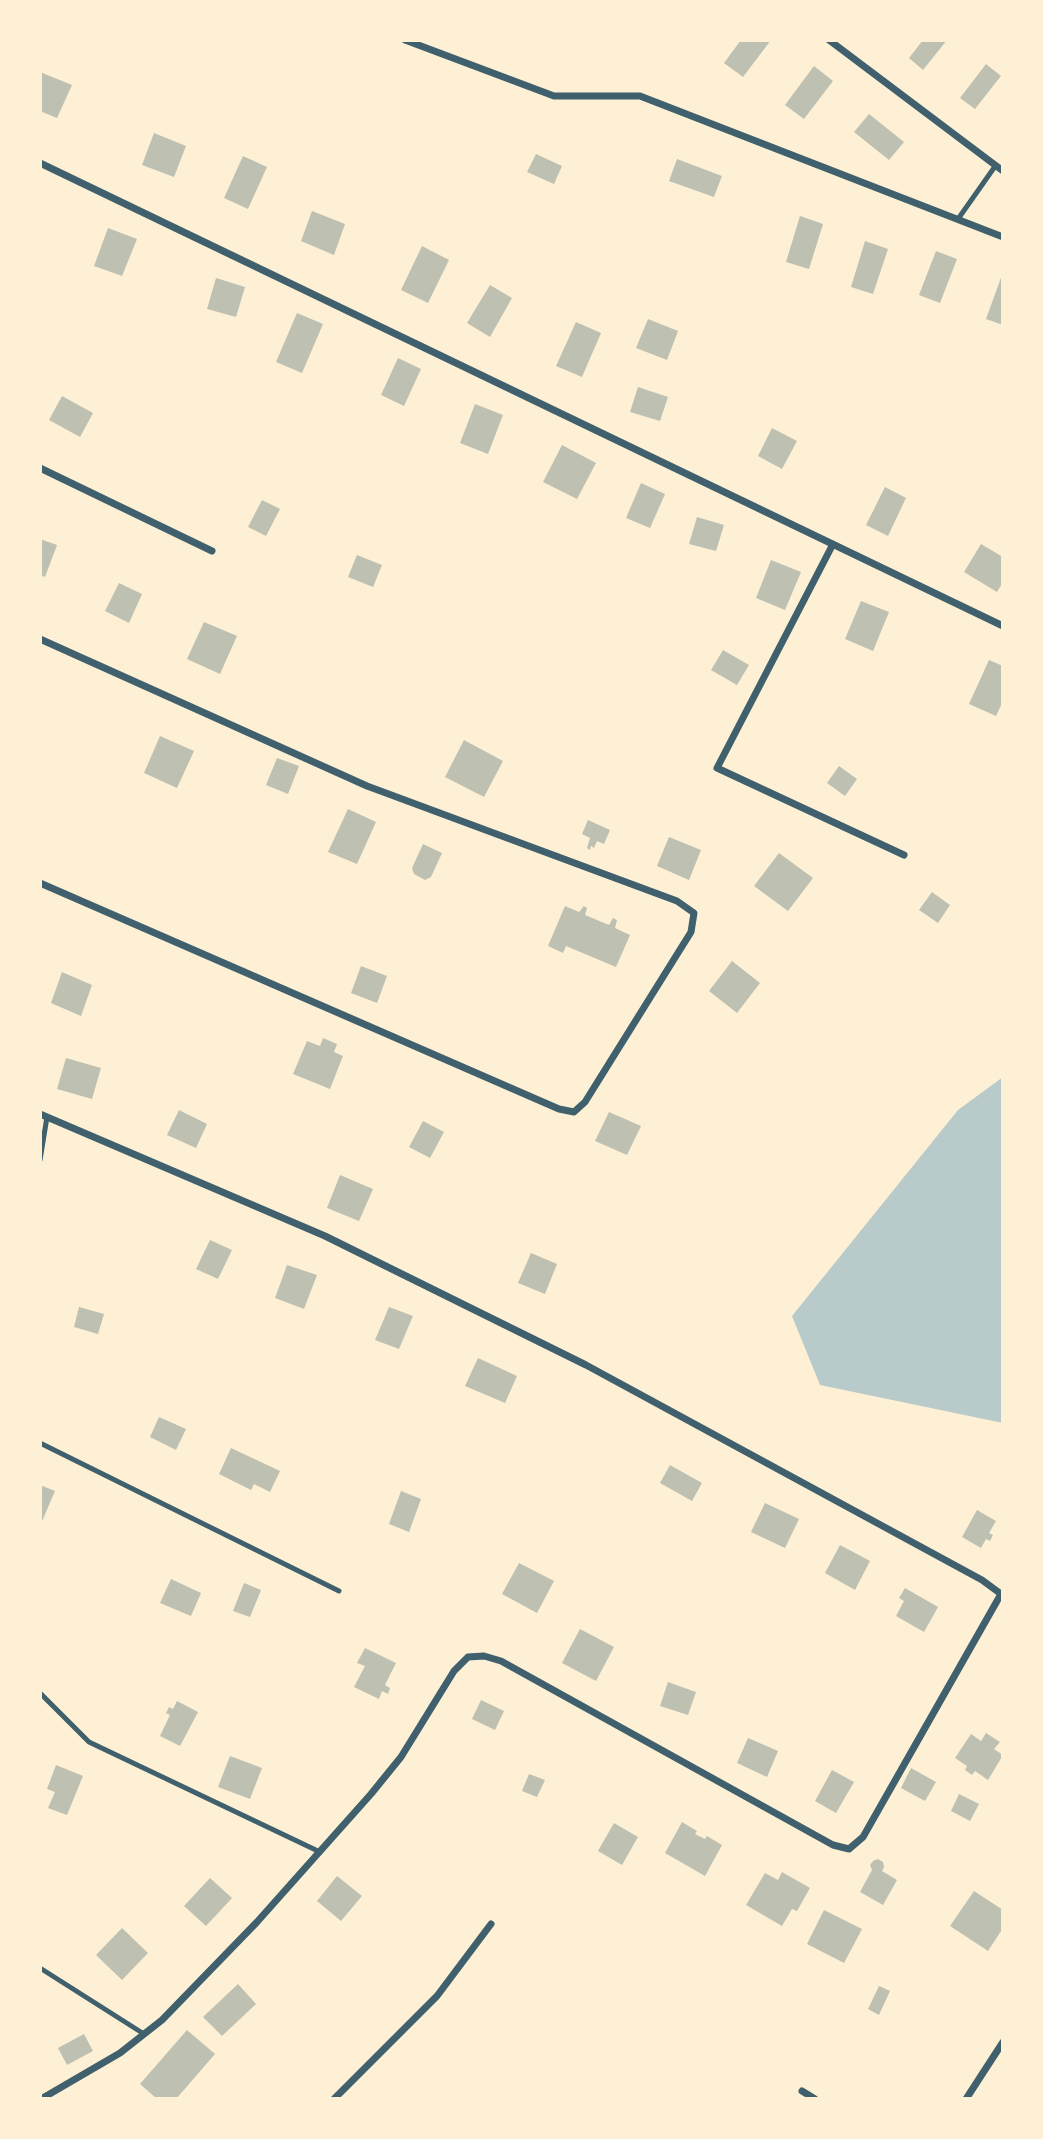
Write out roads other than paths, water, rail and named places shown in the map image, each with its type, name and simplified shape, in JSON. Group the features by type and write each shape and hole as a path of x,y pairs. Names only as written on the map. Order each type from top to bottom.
{"street":[{"path":"405,40 554,96 640,96 1003,237"},
{"path":"829,40 1000,168 1003,157"},
{"path":"40,163 1003,626"},
{"path":"40,468 212,551"},
{"path":"833,544 717,768 904,855"},
{"path":"40,639 367,786 677,901 694,913 691,932 585,1102 574,1112 559,1109 40,883"},
{"path":"41,2099 120,2053 162,2020 257,1922 401,1757 454,1671 468,1657 484,1656 501,1661 833,1845 849,1849 863,1837 1002,1594 970,1573 586,1365 325,1236 44,1115"},
{"path":"334,2099 437,1996 491,1924"},
{"path":"966,2099 1003,2042"},
{"path":"802,2091 815,2099"}],"lane":[{"path":"958,219 1000,168"},
{"path":"40,1160 44,1115"},
{"path":"40,1443 339,1591"},
{"path":"40,1693 89,1742 320,1852"},
{"path":"40,1968 144,2034"}]}
